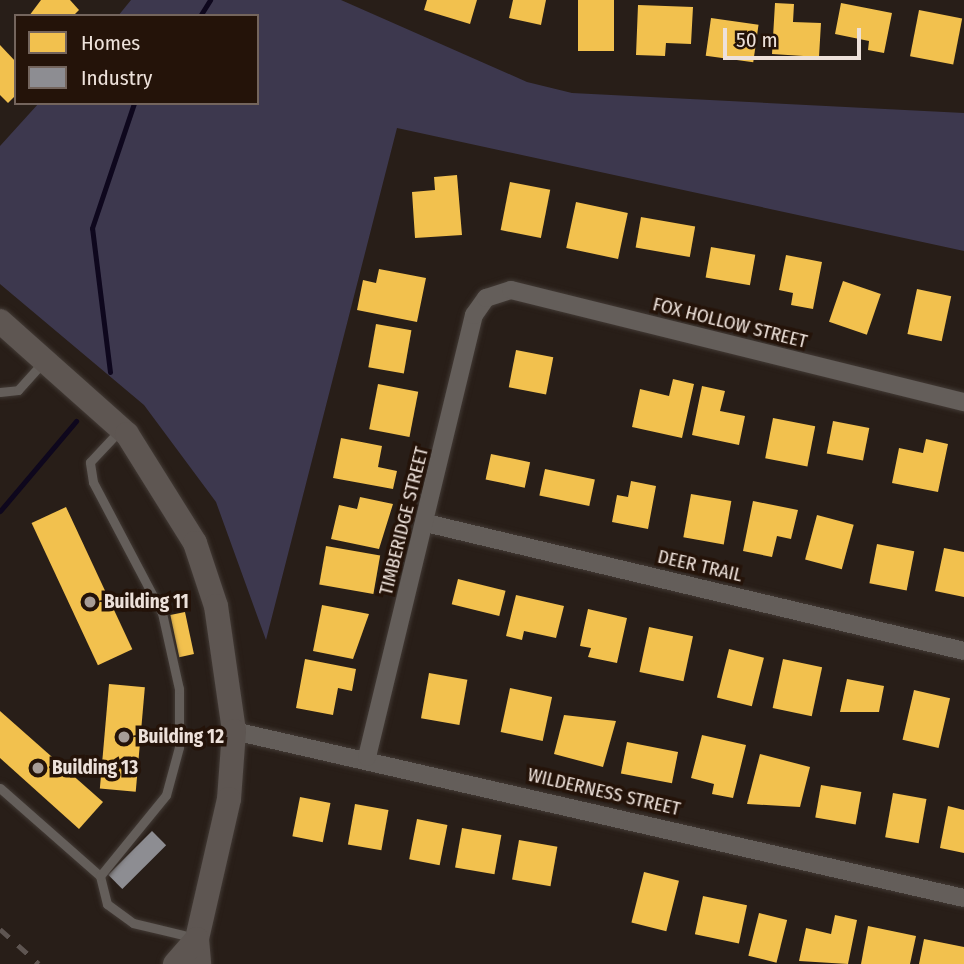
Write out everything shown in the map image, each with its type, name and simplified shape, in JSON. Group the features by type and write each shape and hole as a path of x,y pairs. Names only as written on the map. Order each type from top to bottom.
{"main road":[{"path":"0,321 122,429 195,543 216,606 234,731 229,799 197,939 199,964"},
{"path":"175,964 197,939"}],"street":[{"name":"FOX HOLLOW STREET","path":"486,298 510,290 964,402"},
{"name":"TIMBERIDGE STREET","path":"368,757 474,315 486,298"},
{"name":"DEER TRAIL","path":"426,523 964,651"},
{"name":"WILDERNESS STREET","path":"234,731 368,757 964,898"}],"lane":[{"path":"0,393 18,390 46,359"},
{"path":"100,876 166,794 179,747 178,689 162,613 93,482 90,462 122,429"},
{"path":"0,789 100,876 107,904 133,923 197,939"}],"shaded area":[{"path":"131,0 341,0 527,82 572,93 964,113 964,251 397,128 266,640 216,502 144,405 0,284 0,146 37,105 259,105 259,14 120,14"}],"building: Homes":[{"path":"41,0 70,0 79,10 75,14 30,14"},
{"path":"427,0 477,0 470,24 424,10"},
{"path":"513,0 546,0 541,25 509,18"},
{"path":"578,0 614,0 614,51 578,51"},
{"path":"775,3 794,4 793,22 821,23 819,57 772,54"},
{"path":"841,3 892,13 884,53 868,50 869,41 835,34"},
{"path":"638,5 693,7 691,44 666,43 665,56 636,55"},
{"path":"919,10 962,18 953,65 910,56"},
{"path":"711,18 759,25 753,62 706,56"},
{"path":"0,45 14,60 14,97 8,103 0,95"},
{"path":"457,175 462,235 415,238 412,192 435,190 434,177"},
{"path":"510,182 550,190 541,238 501,230"},
{"path":"576,202 628,213 618,259 566,248"},
{"path":"641,217 695,227 690,257 636,248"},
{"path":"711,247 755,255 750,285 706,278"},
{"path":"786,255 822,262 813,309 791,305 793,293 779,290"},
{"path":"379,269 426,278 417,322 357,310 363,280 376,283"},
{"path":"843,281 881,294 867,335 829,322"},
{"path":"917,289 951,296 942,341 907,334"},
{"path":"376,324 411,330 404,374 368,367"},
{"path":"516,350 553,357 546,395 509,387"},
{"path":"673,379 694,384 682,438 632,427 640,389 669,396"},
{"path":"378,384 418,392 409,437 369,429"},
{"path":"702,386 725,391 720,411 745,416 739,445 692,435"},
{"path":"773,418 815,426 807,466 765,458"},
{"path":"833,421 869,428 863,460 827,453"},
{"path":"341,438 382,446 378,467 397,471 393,489 333,478"},
{"path":"926,439 948,444 938,492 892,483 899,448 923,453"},
{"path":"491,454 530,462 525,488 486,479"},
{"path":"545,469 595,480 589,506 539,495"},
{"path":"631,481 656,486 648,529 612,522 617,495 628,497"},
{"path":"691,494 731,501 724,544 683,537"},
{"path":"360,497 393,504 379,549 331,539 339,505 357,509"},
{"path":"753,501 798,510 791,539 777,536 772,557 743,551"},
{"name":"Building 11","path":"66,507 132,649 98,665 32,523"},
{"path":"817,515 854,525 842,569 805,559"},
{"path":"877,544 914,551 907,591 869,583"},
{"path":"326,546 380,556 373,594 319,584"},
{"path":"944,548 964,552 964,597 935,591"},
{"path":"458,579 506,591 499,616 452,604"},
{"path":"516,595 564,606 556,638 524,631 522,640 506,636"},
{"path":"322,605 369,614 353,659 313,651"},
{"path":"588,609 627,618 617,663 588,657 591,648 580,646"},
{"path":"185,612 194,654 179,657 170,615"},
{"path":"649,627 693,636 683,681 639,672"},
{"path":"729,649 764,658 752,706 717,698"},
{"path":"305,659 356,669 352,691 338,688 333,715 296,708"},
{"path":"783,659 822,667 812,716 773,708"},
{"path":"429,673 467,680 459,725 421,718"},
{"path":"847,679 884,686 879,712 840,712"},
{"name":"Building 12","path":"109,684 145,687 136,792 100,789"},
{"path":"510,688 552,697 543,741 501,732"},
{"path":"914,690 950,698 939,748 903,740"},
{"name":"Building 13","path":"0,711 103,802 79,829 0,758"},
{"path":"564,715 616,721 603,767 554,754"},
{"path":"702,735 746,745 733,798 712,794 714,784 691,778"},
{"path":"627,742 678,752 672,783 621,773"},
{"path":"760,754 810,767 800,807 747,804"},
{"path":"821,785 861,792 856,825 815,817"},
{"path":"893,793 926,799 919,843 885,837"},
{"path":"300,797 330,803 323,842 292,836"},
{"path":"355,804 388,810 381,850 348,844"},
{"path":"948,806 964,810 964,853 940,848"},
{"path":"417,819 447,825 440,865 409,859"},
{"path":"462,828 501,835 494,874 455,867"},
{"path":"519,840 557,847 550,886 512,879"},
{"path":"644,872 679,881 666,931 631,922"},
{"path":"703,896 747,905 739,944 695,934"},
{"path":"759,913 787,920 776,963 748,956"},
{"path":"835,915 857,920 848,964 799,961 806,928 831,934"},
{"path":"868,926 916,936 910,964 861,964"},
{"path":"924,939 964,947 964,964 919,964"}],"building: Industry":[{"path":"152,831 166,845 122,889 108,875"}],"waterway":[{"path":"201,14 210,0"},
{"path":"110,372 92,228 133,105"},
{"path":"0,511 76,421"}],"railway":[{"path":"0,929 39,964"}],"place":[{"name":"Building 11","path":"90,602"},
{"name":"Building 12","path":"124,737"},
{"name":"Building 13","path":"38,768"}]}
